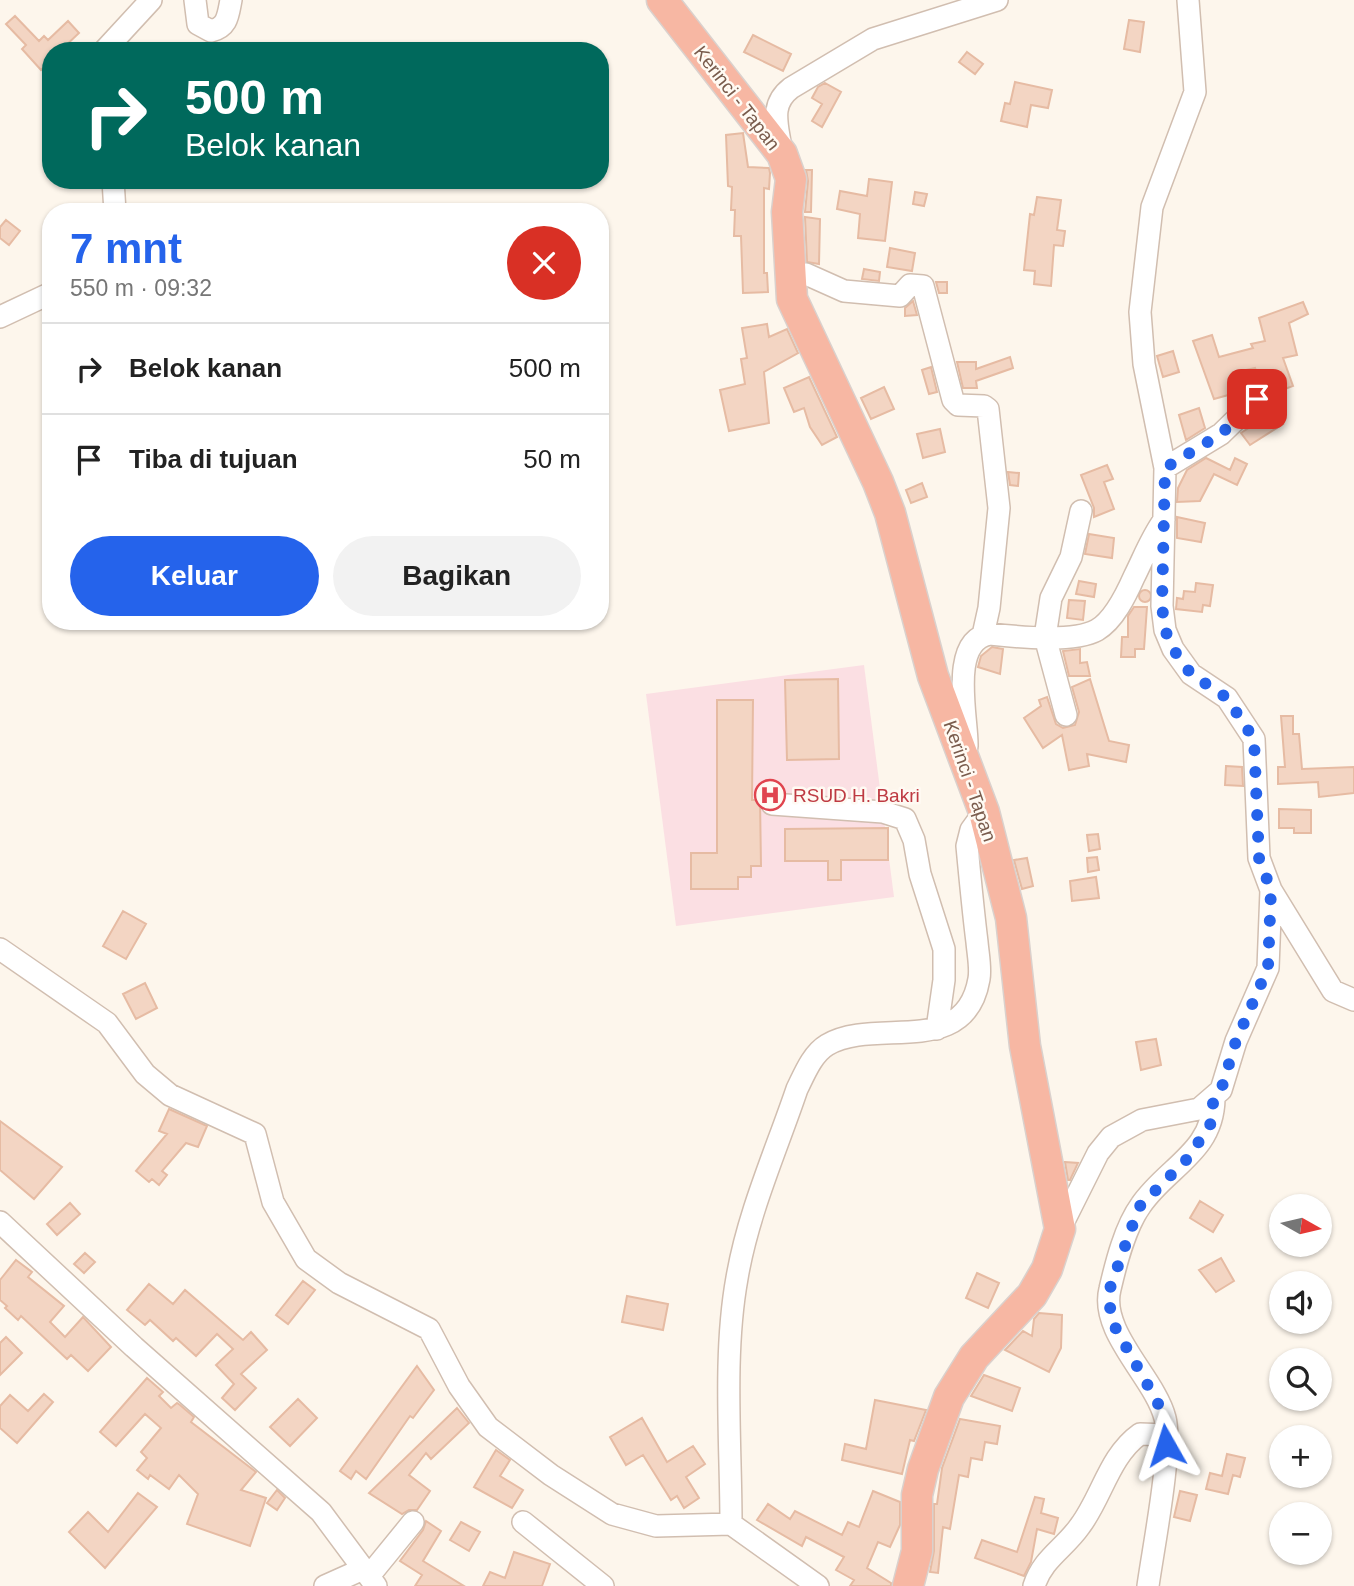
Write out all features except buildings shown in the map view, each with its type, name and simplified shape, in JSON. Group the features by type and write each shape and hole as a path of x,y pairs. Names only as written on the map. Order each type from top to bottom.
{"highway":[{"name":"Kerinci - Tapan","path":"662,0 782,154 791,178 787,212 792,299 890,513 926,653 984,812 1011,918 1025,1046 1060,1229 1047,1269 1032,1295 974,1357 950,1397 923,1469 917,1495 917,1552 908,1586"}],"street":[{"path":"112,42 151,0"},
{"path":"195,0 198,24 211,31 220,29 226,22 232,0"},
{"path":"782,154 775,120 780,96 791,88 873,38 997,0"},
{"path":"1188,0 1195,92 1152,208 1140,312 1144,363 1165,468 1162,606 1165,630 1173,649 1191,674 1227,698 1254,739 1259,858 1271,890 1333,991 1354,1000"},
{"path":"789,279 806,274 844,291 900,296 909,285 923,286 953,400 958,405 984,406 988,410 999,508 989,608 993,635"},
{"path":"0,317 42,297"},
{"path":"1165,468 1221,434 1257,399"},
{"path":"1066,715 1041,637 1051,598 1071,557 1081,511"},
{"path":"966,766 962,677 973,644 993,635 1085,635 1107,621 1134,579 1152,536 1166,518"},
{"path":"772,804 883,812 905,819 914,840 920,874 944,949 944,980 937,1029"},
{"path":"731,1524 731,1345 736,1280 745,1240 797,1089 808,1066 824,1046 843,1038 937,1029 959,1020 968,1009 980,977 967,846 971,830 984,812"},
{"path":"1148,1586 1167,1435 1165,1416 1111,1320 1109,1291 1139,1207 1198,1146 1213,1120 1213,1100 1227,1074 1236,1041 1268,968 1271,890"},
{"path":"0,949 107,1023 158,1087 255,1134 273,1202 306,1259 339,1283 429,1329 459,1386 488,1427 551,1475 625,1520 656,1526 731,1524 818,1586"},
{"path":"1060,1229 1098,1153 1111,1137 1134,1123 1199,1109 1213,1100"},
{"path":"0,1222 134,1347 321,1512 372,1581"},
{"path":"1034,1586 1040,1568 1086,1519 1122,1452 1140,1434 1167,1435"},
{"path":"325,1586 372,1581 413,1522"},
{"path":"523,1522 603,1586"}],"shaded area":[{"name":"RSUD H. Bakri","path":"864,665 894,897 676,926 646,694"}],"place":[{"name":"RSUD H. Bakri","path":"770,795"}],"route":[{"path":"1166,1445 1168,1430 1165,1416 1111,1320 1109,1291 1139,1207 1189,1157 1213,1120 1213,1100 1221,1090 1236,1041 1268,968 1271,890 1259,858 1254,739 1227,698 1191,674 1173,649 1165,630 1162,606 1165,468 1182,461 1221,434 1257,399"}]}
